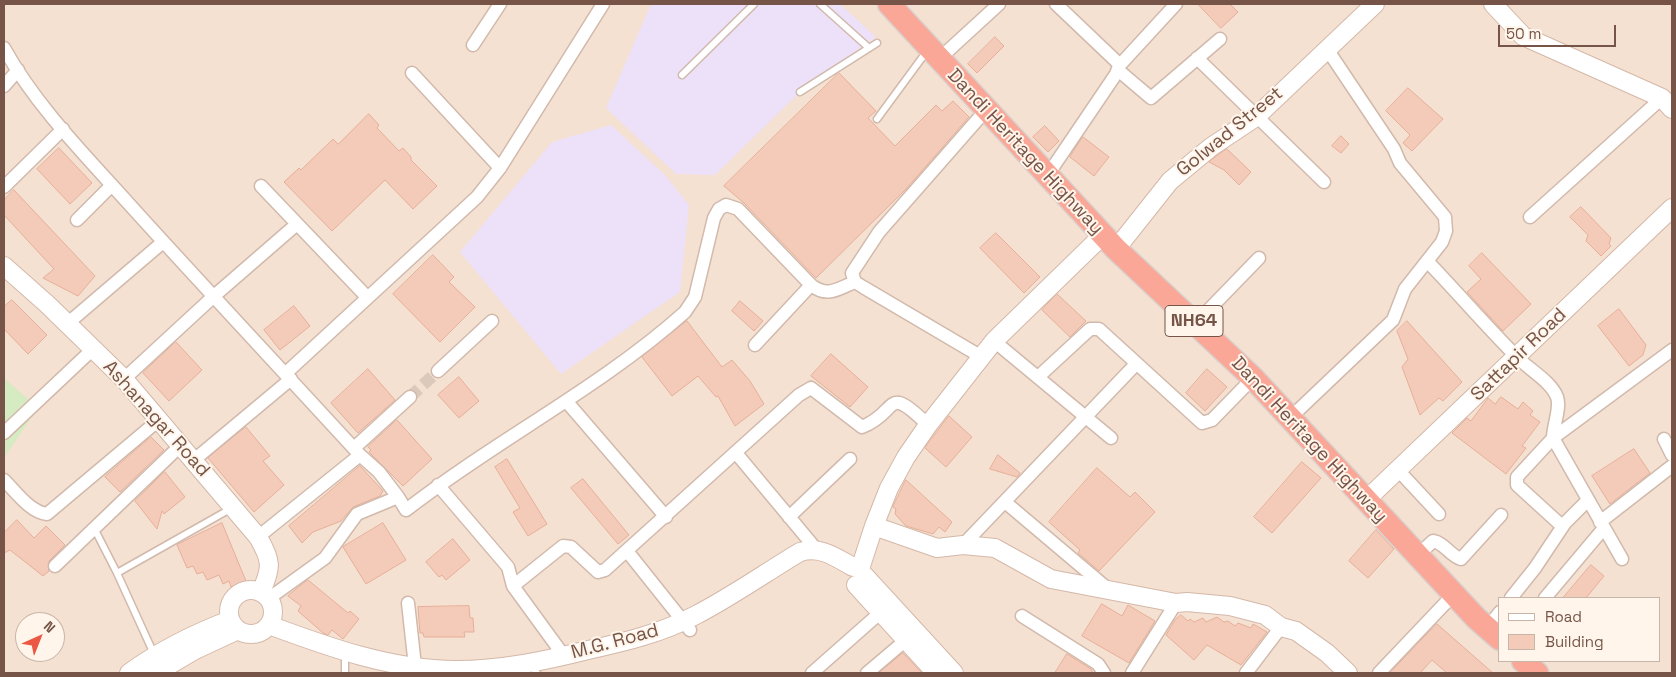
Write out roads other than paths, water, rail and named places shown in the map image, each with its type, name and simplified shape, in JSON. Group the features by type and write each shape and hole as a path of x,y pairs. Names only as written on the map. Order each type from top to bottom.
{"highway":[{"name":"Dandi Heritage Highway","path":"889,4 905,26 934,54 1109,242 1253,378 1454,594 1495,626"},
{"path":"1524,662 1537,673"}],"main road":[{"name":"Golwad Street","path":"856,574 874,526 906,457 980,356 994,341 1109,242 1170,180 1210,147 1256,117 1375,4"},
{"path":"1493,4 1523,36 1667,104"},
{"name":"Sattapir Road","path":"1366,500 1672,208"},
{"name":"Ashanagar Road","path":"7,274 68,324 124,379 160,419 258,537 268,553 270,562 265,596"},
{"path":"874,526 937,548 963,545 995,548 1051,579 1176,603 1196,602 1265,615 1281,627 1296,631 1327,653 1348,673"},
{"name":"M.G. Road","path":"506,673 534,670 624,653 668,640 687,625 788,565 800,552 816,549 826,552 856,574 954,673"},
{"name":"M.G. Road","path":"788,565 816,559 856,574 880,612 936,673"},
{"path":"129,673 154,654 191,635 234,625 252,634 267,627 273,610 265,596 246,590 233,598 230,605 234,625"},
{"path":"156,673 234,625"},
{"name":"M.G. Road","path":"345,662 457,670 501,668 534,670 564,656 687,625"},
{"name":"M.G. Road","path":"267,627 345,662 397,673"}],"street":[{"path":"473,45 500,4"},
{"path":"194,460 289,376 368,297 459,216 477,197 500,168 603,4"},
{"path":"934,54 999,4"},
{"path":"1056,4 1117,62 1119,68 1151,98 1220,38"},
{"path":"1047,176 1119,68 1176,4"},
{"path":"4,48 18,70 63,129 163,242 357,451 379,472 406,510 438,485 567,402 686,312 695,297 714,218 719,209 726,205 738,209 810,285 820,292 828,293 856,282"},
{"path":"1290,418 1393,320 1406,289 1442,242 1446,231 1445,217 1400,163 1394,149 1327,49"},
{"path":"1197,58 1324,182"},
{"path":"4,86 18,70"},
{"path":"412,73 500,168"},
{"path":"1530,217 1667,104"},
{"path":"980,356 856,282 852,273 878,232 986,110"},
{"path":"4,187 63,129"},
{"path":"77,220 112,185"},
{"path":"261,186 368,297"},
{"path":"124,379 214,296 297,224"},
{"path":"68,324 163,242"},
{"path":"1196,324 1259,258"},
{"path":"1427,260 1517,357 1552,389 1557,397 1559,408 1553,425 1553,438 1622,559"},
{"path":"755,345 810,285"},
{"path":"438,370 492,321"},
{"path":"1038,377 1090,329 1094,328 1099,329 1202,423 1212,420 1253,378"},
{"path":"994,341 1111,438"},
{"path":"4,434 93,349"},
{"path":"1562,526 1516,481 1517,477 1553,438 1672,350"},
{"path":"963,545 1087,418 1136,364"},
{"path":"513,586 562,546 571,547 598,572 605,570 800,395 811,388 862,428 870,424 892,404 900,402 907,405 928,425"},
{"path":"258,537 357,451 410,397"},
{"path":"567,402 666,517"},
{"path":"4,480 33,509 40,514 48,514 160,419"},
{"path":"1664,439 1672,455"},
{"path":"54,566 182,445"},
{"path":"736,453 816,549"},
{"path":"789,517 850,459"},
{"path":"1546,597 1602,525 1672,466"},
{"path":"1398,470 1439,514"},
{"path":"438,485 508,567 513,586 564,656"},
{"path":"265,596 325,558 357,514 398,497"},
{"path":"1512,597 1535,568 1562,526 1588,500"},
{"path":"1005,502 1112,592"},
{"path":"1418,555 1432,541 1440,542 1456,558 1461,559 1501,515"},
{"path":"627,551 687,625"},
{"path":"1378,673 1454,594"},
{"path":"408,603 414,666"},
{"path":"1132,673 1176,603"},
{"path":"812,673 880,612"},
{"path":"1022,616 1098,664 1104,673"},
{"path":"1246,673 1281,627"},
{"path":"867,673 906,640"}],"lane":[{"path":"682,75 754,4"},
{"path":"820,4 869,48"},
{"path":"800,92 877,43"},
{"path":"877,119 934,54"},
{"path":"117,573 233,507"},
{"path":"94,528 154,654"}],"tunnel":[{"path":"410,397 438,371"}]}
